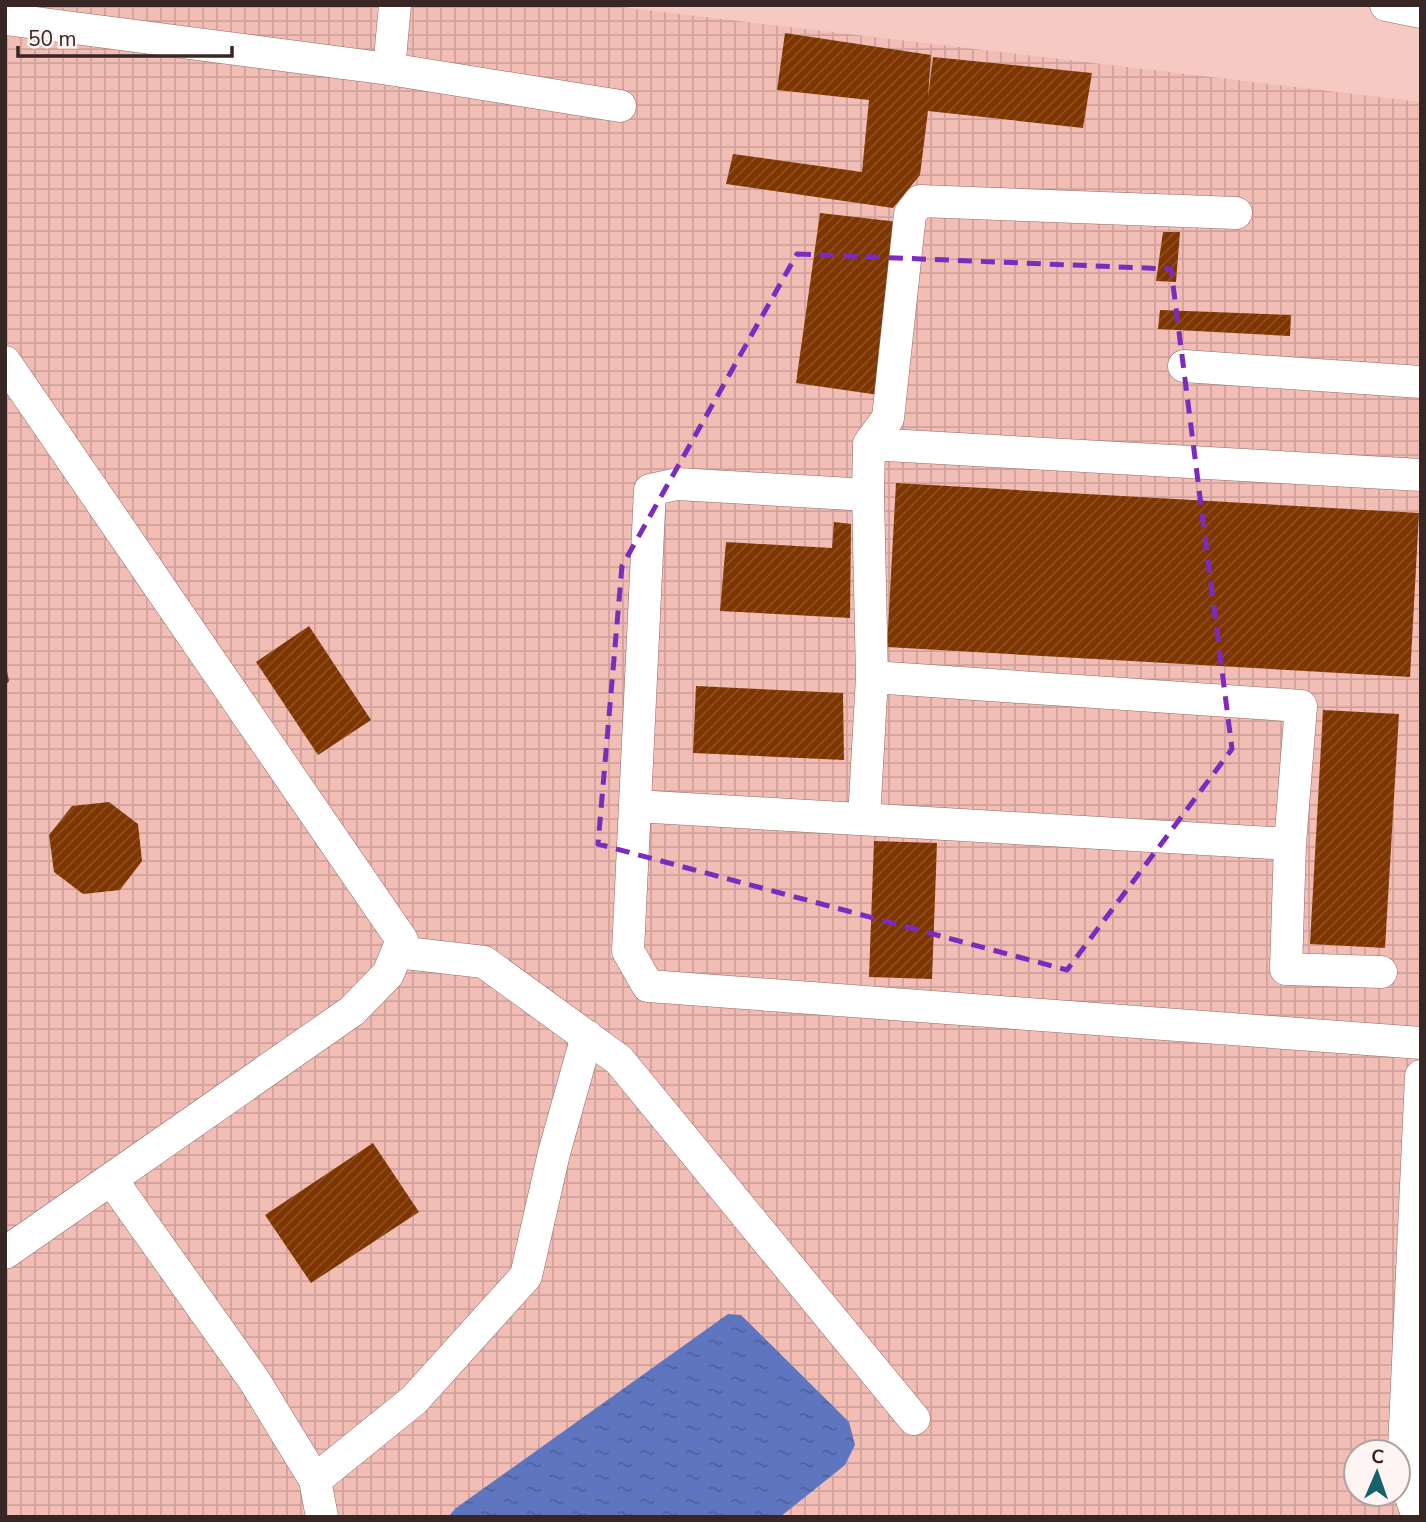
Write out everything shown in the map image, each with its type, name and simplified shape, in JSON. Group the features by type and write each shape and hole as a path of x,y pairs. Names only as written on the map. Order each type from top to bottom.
{"street":[{"path":"389,69 395,5"},
{"path":"1386,5 1421,12"},
{"path":"5,19 389,69 620,106"},
{"path":"864,819 872,677 869,444 888,418 910,214 920,201 1236,213"},
{"path":"5,362 402,940 388,974 352,1010 5,1253"},
{"path":"1184,366 1421,382"},
{"path":"869,444 1421,475"},
{"path":"868,495 677,484 650,490 628,951 648,986 1421,1043"},
{"path":"872,677 1301,706 1290,844 1286,969 1381,972"},
{"path":"635,806 1290,844"},
{"path":"397,952 484,962 619,1060 914,1419"},
{"path":"315,1480 414,1400 526,1276 554,1153 587,1036"},
{"path":"1418,1517 1408,1488 1404,1449 1421,1076"},
{"path":"111,1179 254,1380 315,1480 322,1517"}],"highlighted area":[{"path":"797,254 1171,269 1232,749 1067,970 598,844 622,566"}],"shaded area":[{"path":"5,5 605,5 1421,102 1421,1517 5,1517"}],"water":[{"path":"728,1314 741,1315 849,1422 855,1445 845,1465 780,1517 448,1517 456,1508"}],"building":[{"path":"785,33 931,55 928,98 933,57 1092,73 1083,128 928,111 920,175 893,208 726,184 733,154 862,172 869,100 777,90"},
{"path":"820,213 899,222 879,395 796,383"},
{"path":"1163,232 1180,232 1176,282 1156,281"},
{"path":"1160,310 1291,315 1290,336 1158,329"},
{"path":"896,483 1419,513 1410,677 887,647"},
{"path":"834,522 851,524 850,618 720,611 726,542 832,548"},
{"path":"309,626 371,720 318,755 256,662"},
{"path":"5,661 9,681 5,686"},
{"path":"696,686 843,693 844,760 693,753"},
{"path":"1323,710 1399,714 1385,948 1310,944"},
{"path":"109,802 138,824 142,861 120,890 83,894 54,872 49,835 72,806"},
{"path":"874,841 937,843 932,979 869,977"},
{"path":"373,1143 419,1212 311,1283 265,1215"}]}
